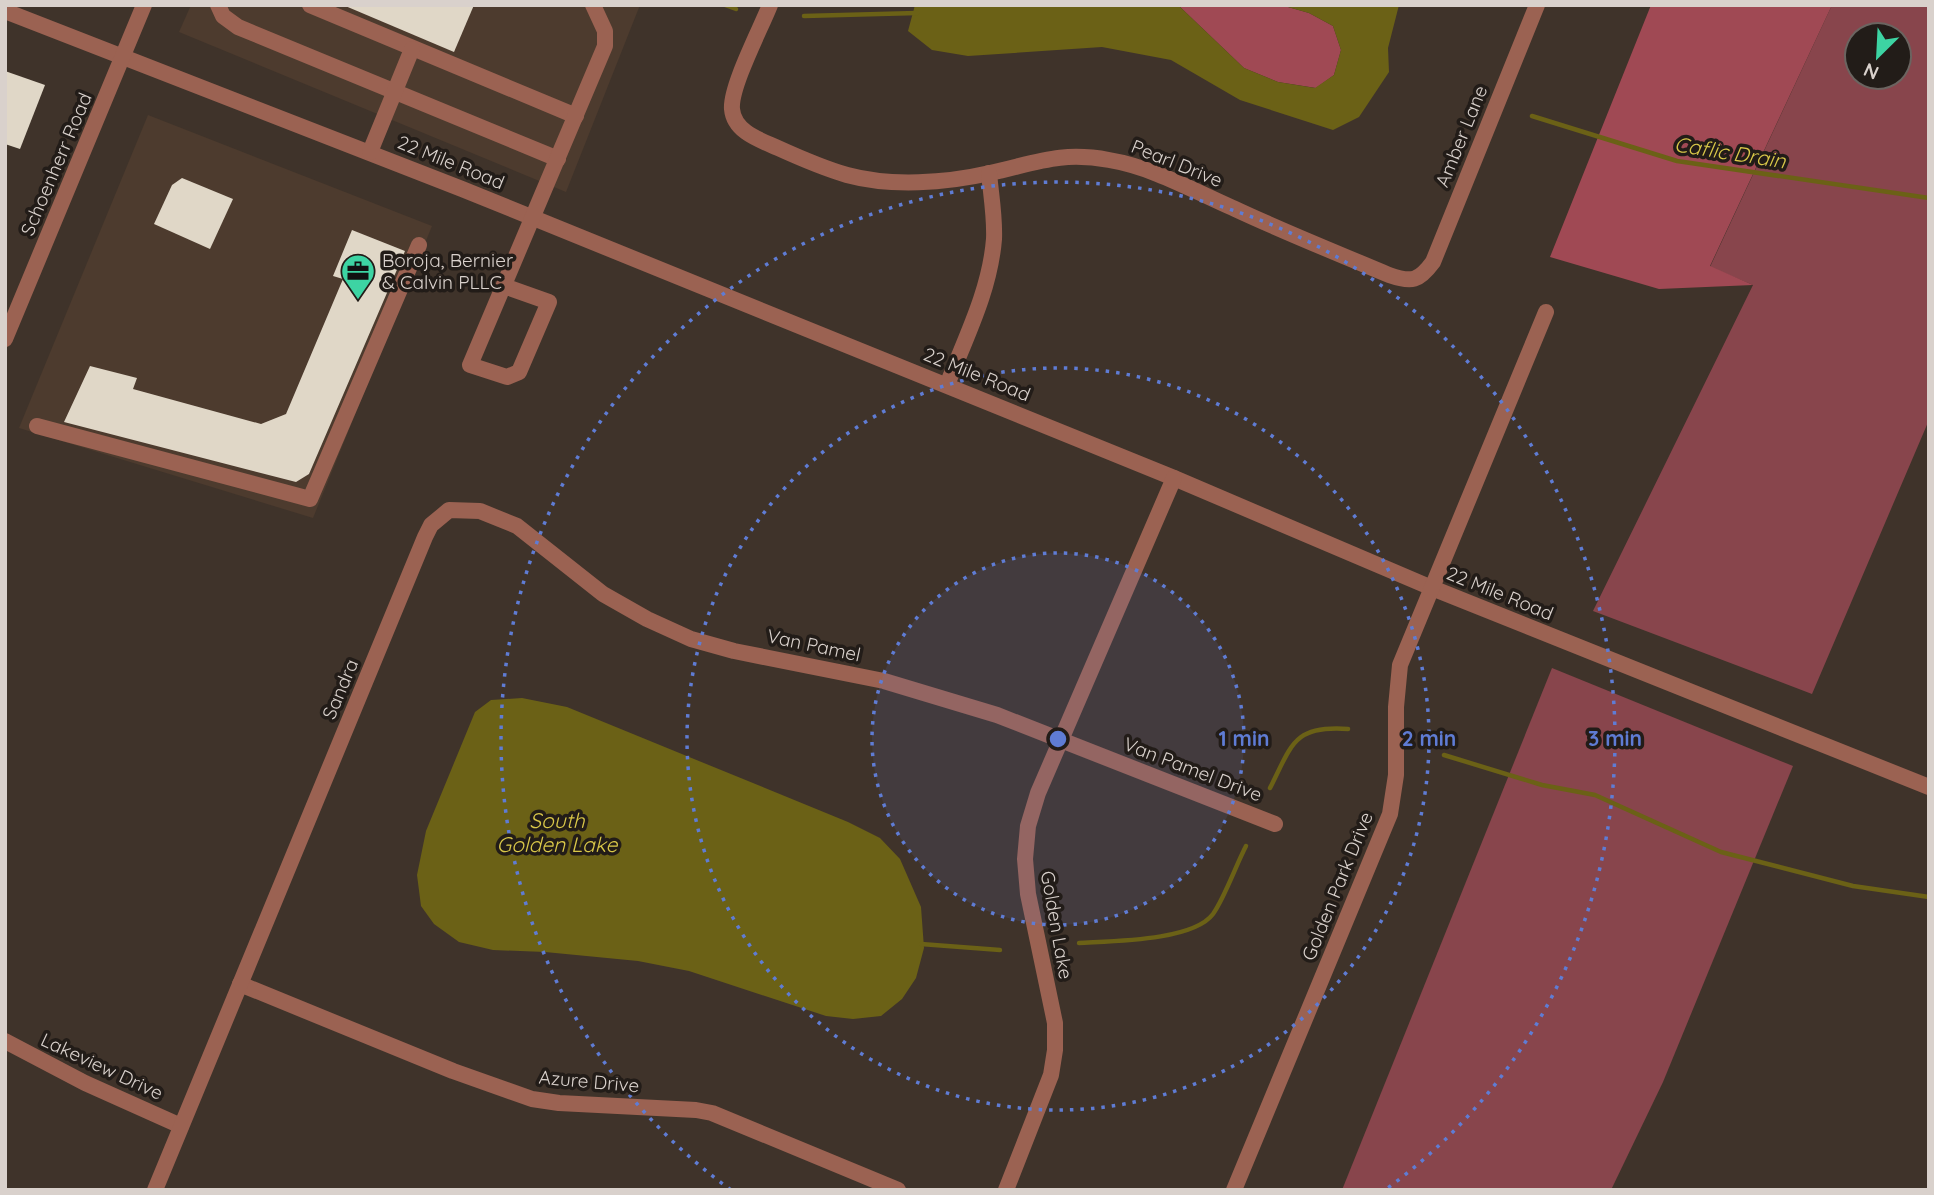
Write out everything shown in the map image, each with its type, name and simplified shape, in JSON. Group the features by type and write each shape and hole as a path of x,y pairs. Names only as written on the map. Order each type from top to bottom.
{"street":[{"name":"Schoenherr Road","path":"5,339 144,5"},
{"path":"218,5 223,16 238,27 558,159"},
{"path":"310,5 576,116"},
{"path":"504,286 549,302 519,372 506,377 471,365 504,286 558,159 605,46 605,31 593,5"},
{"name":"Pearl Drive","path":"770,5 736,86 732,109 738,125 745,132 786,152 848,175 889,181 940,180 989,173 1029,161 1057,157 1113,160 1183,186 1389,275 1401,279 1418,279"},
{"name":"Amber Lane","path":"1418,279 1433,262 1537,5"},
{"name":"22 Mile Road","path":"5,11 370,152 947,384 1432,588 1929,787"},
{"path":"370,152 412,49"},
{"path":"947,384 976,315 991,259 993,211 989,173"},
{"path":"37,426 310,499 419,245"},
{"name":"Golden Park Drive","path":"1234,1190 1390,814 1396,775 1396,707 1400,665 1546,312"},
{"name":"Golden Lake","path":"1006,1190 1047,1085 1055,1050 1055,1023 1028,894 1025,859 1028,826 1061,739 1174,478"},
{"name":"Sandra","path":"181,1126 431,525 449,510 480,510 517,526 542,545"},
{"name":"Van Pamel","path":"542,545 603,594 647,619 691,639 734,651 884,681 997,715 1095,754"},
{"name":"Van Pamel Drive","path":"1095,754 1275,824"},
{"name":"Azure Drive","path":"240,984 506,1091 559,1103 712,1113 898,1190"},
{"name":"Lakeview Drive","path":"5,1041 85,1083 181,1126"},
{"path":"155,1190 181,1126"}],"shaded area":[{"path":"191,5 640,5 566,192 179,32"},
{"path":"1178,5 1281,5 1309,13 1333,26 1341,50 1334,75 1316,88 1278,82 1244,68"},
{"path":"1651,5 1832,5 1710,266 1753,285 1659,289 1550,257"},
{"path":"1832,5 1929,5 1929,420 1812,694 1593,611 1753,285 1710,267"},
{"path":"148,115 432,226 313,518 19,428"},
{"path":"1552,668 1793,766 1663,1082 1611,1190 1342,1190"}],"water":[{"path":"915,5 1178,5 1244,68 1278,82 1315,88 1334,75 1341,50 1333,26 1309,13 1281,5 1399,5 1388,48 1389,72 1359,117 1333,130 1240,100 1171,60 1102,47 968,56 932,50 908,31"},
{"name":"South Golden Lake","path":"522,698 567,707 848,822 880,838 900,859 921,907 924,948 916,978 902,999 881,1016 853,1019 826,1016 689,971 638,961 493,950 459,942 434,924 421,906 417,875 426,831 475,712 491,700"}],"building":[{"path":"343,5 474,5 454,52"},
{"path":"5,71 45,85 20,149 5,144"},
{"path":"182,178 233,199 210,249 154,224 172,185"},
{"path":"352,230 405,251 309,474 296,482 64,422 90,366 137,378 133,389 261,424 286,414 343,279 333,276"}],"waterway":[{"name":"Caflic Drain","path":"725,5 736,9"},
{"name":"Caflic Drain","path":"804,16 917,13"},
{"name":"Caflic Drain","path":"1532,116 1677,161 1929,198"},
{"path":"1270,788 1297,741 1316,730 1348,729"},
{"path":"1444,755 1542,785 1595,795 1721,852 1853,886 1929,897"},
{"path":"1079,943 1171,935 1203,923 1217,907 1246,846"},
{"path":"921,944 1000,950"}],"place":[{"name":"Boroja, Bernier & Calvin PLLC","path":"358,301"}]}
